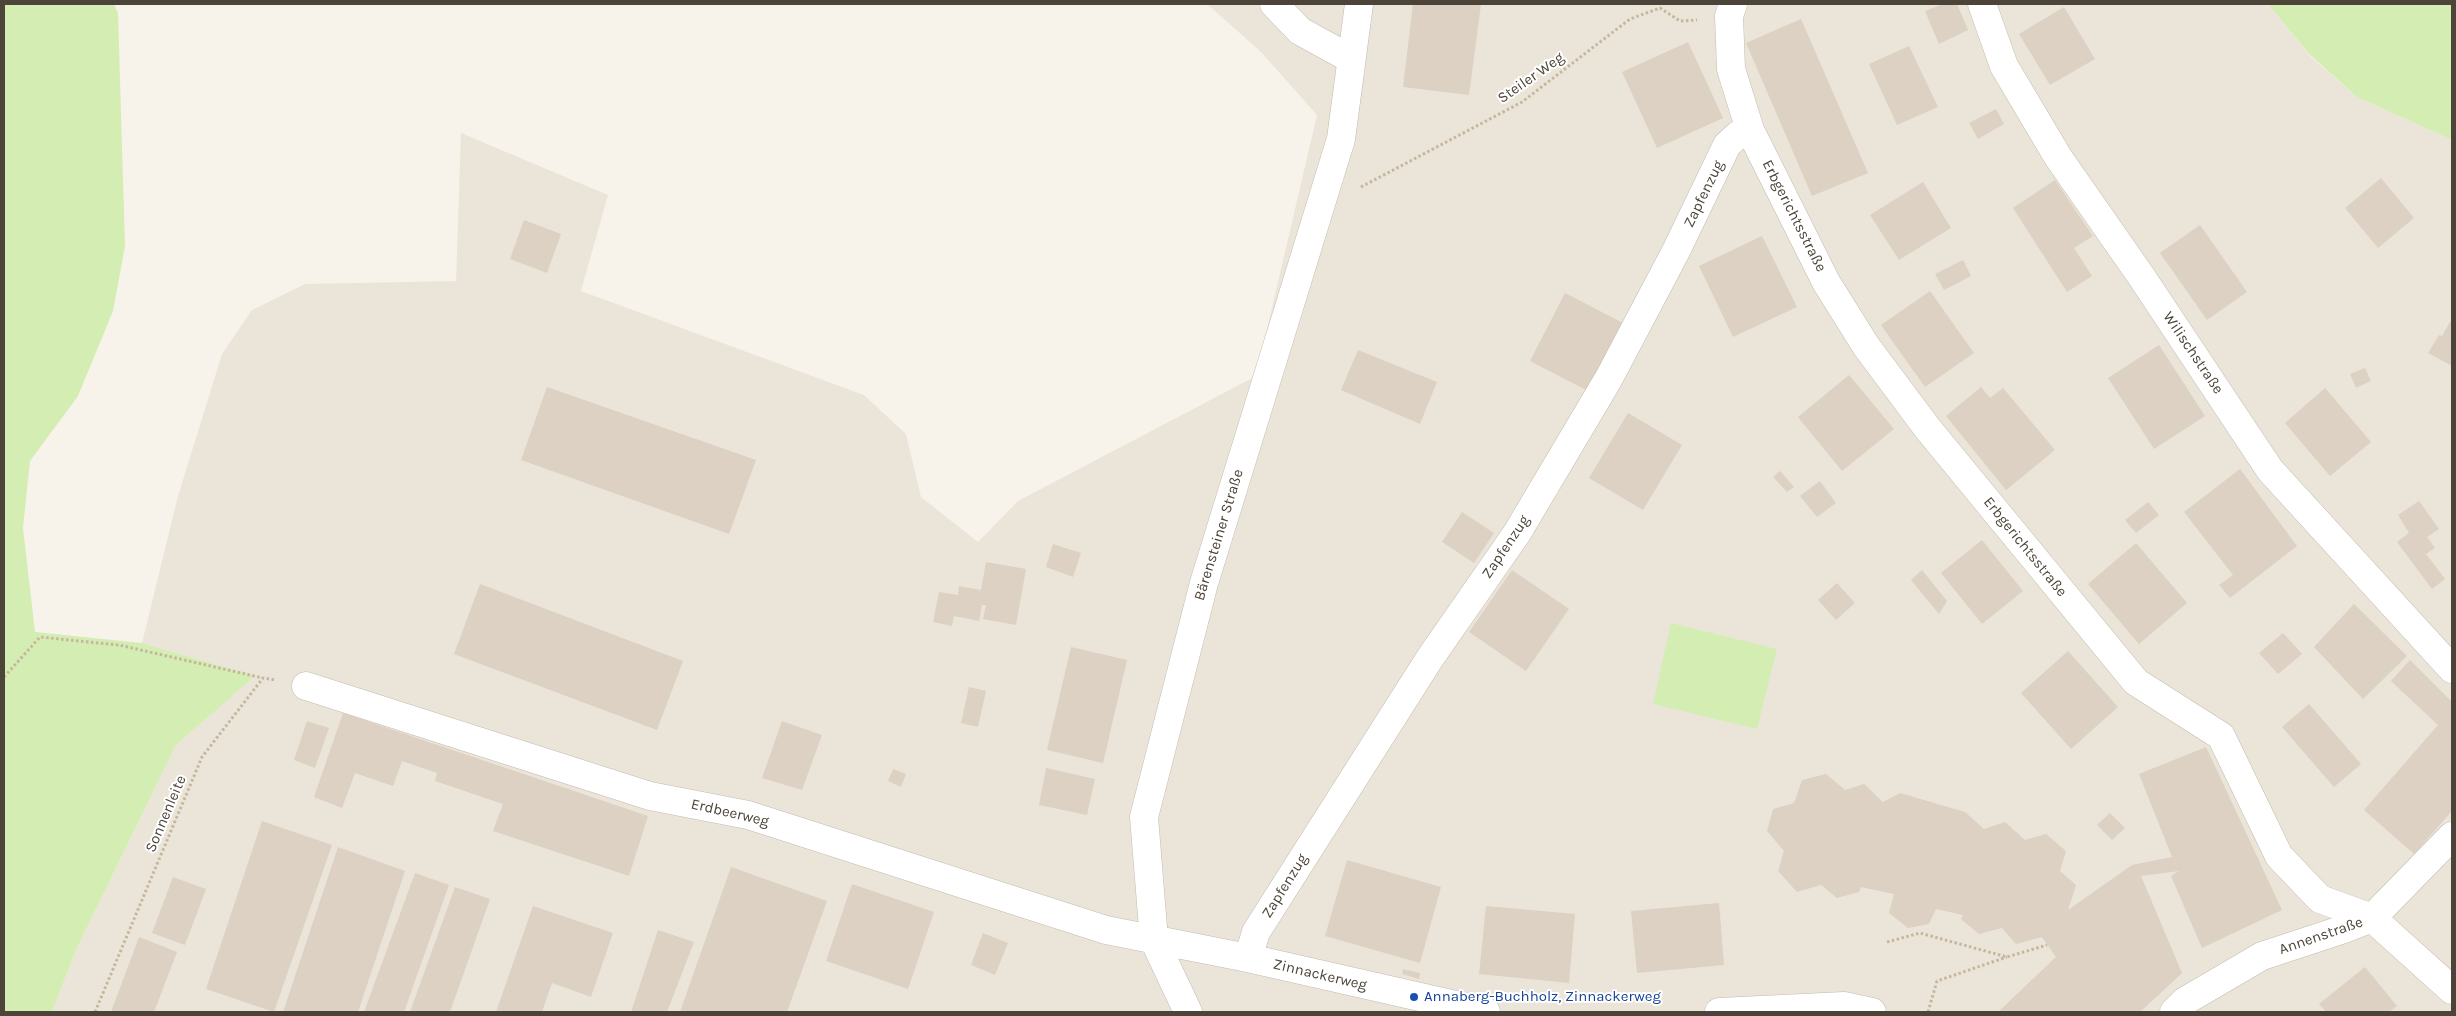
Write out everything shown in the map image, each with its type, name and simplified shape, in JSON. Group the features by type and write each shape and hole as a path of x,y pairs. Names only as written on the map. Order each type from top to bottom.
{"street":[{"path":"1274,4 1300,31 1351,59"},
{"name":"Bärensteiner Straße","path":"1188,1012 1154,940 1144,817 1204,583 1340,139 1359,4"},
{"name":"Wilischstraße","path":"1982,4 2004,66 2058,157 2141,276 2270,470 2452,669"},
{"name":"Erbgerichtsstraße","path":"1731,10 1731,69 1750,130 1826,282 1866,346 1928,429 2136,682 2221,736 2279,856 2320,899 2372,918 2452,990"},
{"name":"Zapfenzug","path":"1248,958 1256,932 1430,658 1517,533 1609,378 1676,251 1728,144 1738,135 1750,130"},
{"name":"Erdbeerweg","path":"306,686 650,796 748,815 1106,930 1154,940"},
{"name":"Annenstraße","path":"2174,1012 2185,1001 2262,956 2344,930 2372,918 2452,836"},
{"name":"Zinnackerweg","path":"1154,940 1248,958 1486,1012"},
{"path":"1719,1012 1844,1006 1872,1012"}],"path":[{"name":"Steiler Weg","path":"1319,210 1522,102 1630,19 1660,8 1680,21 1731,10"},
{"path":"4,677 40,637 119,645 306,686"},
{"name":"Sonnenleite","path":"95,1012 202,757 263,678"},
{"path":"1887,942 1920,933 2007,957"},
{"path":"1928,1012 1937,981 2047,945"}],"shaded area":[{"path":"1207,4 2268,4 2311,57 2357,97 2452,140 2452,1012 52,1012 76,950 176,745 254,676 142,643 178,496 222,354 252,310 305,284 456,281 461,133 608,195 581,291 864,395 906,434 921,497 978,542 1018,501 1256,376 1317,115 1261,52"}],"green space":[{"path":"4,4 114,4 118,13 125,246 113,311 78,396 30,461 23,528 35,632 142,643 255,676 176,745 76,950 52,1012 4,1012"},
{"path":"2268,4 2452,4 2452,140 2357,97 2309,54"},
{"path":"1671,623 1777,649 1757,729 1653,704"}],"building":[{"path":"1413,4 1481,4 1469,95 1403,87"},
{"path":"1943,4 1957,4 1968,30 1939,44 1925,11"},
{"path":"2064,7 2095,59 2050,85 2019,34"},
{"path":"1801,19 1868,173 1812,196 1746,43"},
{"path":"1688,42 1723,118 1657,148 1622,72"},
{"path":"1909,46 1938,107 1897,125 1869,64"},
{"path":"1996,109 2004,124 1978,139 1969,123"},
{"path":"2381,178 2414,218 2378,248 2345,208"},
{"path":"2055,180 2093,236 2074,248 2092,276 2067,292 2013,208"},
{"path":"1923,182 1951,228 1899,260 1870,215"},
{"path":"524,220 561,234 547,273 510,259"},
{"path":"2200,225 2247,292 2207,320 2160,253"},
{"path":"1762,236 1797,307 1733,337 1699,266"},
{"path":"1963,260 1971,276 1944,290 1935,274"},
{"path":"1930,291 1974,353 1925,387 1881,325"},
{"path":"1565,293 1623,323 1588,391 1530,361"},
{"path":"2450,322 2452,323 2452,366 2428,353 2439,335 2442,336"},
{"path":"2159,345 2205,416 2154,449 2108,378"},
{"path":"1358,350 1437,382 1420,424 1341,390"},
{"path":"2365,368 2371,381 2356,388 2350,374"},
{"path":"1849,375 1894,429 1842,471 1798,417"},
{"path":"547,387 756,460 729,534 521,460"},
{"path":"1981,387 1990,398 2003,388 2055,450 2006,490 1946,416"},
{"path":"2325,388 2371,442 2330,476 2285,423"},
{"path":"1628,413 1682,445 1643,510 1589,478"},
{"path":"2240,469 2297,546 2230,598 2219,585 2233,575 2184,512"},
{"path":"1780,471 1794,487 1787,492 1773,477"},
{"path":"1820,481 1836,503 1817,517 1800,496"},
{"path":"2419,501 2439,529 2427,537 2435,548 2426,554 2445,579 2432,589 2397,542 2409,533 2398,515"},
{"path":"2148,502 2159,515 2136,533 2125,520"},
{"path":"1462,512 1494,533 1474,563 1442,542"},
{"path":"1982,540 2023,591 1982,624 1941,573"},
{"path":"2136,543 2187,603 2139,644 2088,584"},
{"path":"1053,544 1081,553 1073,577 1046,567"},
{"path":"986,562 1026,569 1016,625 983,619 986,605 982,605 979,621 954,616 952,626 933,622 939,592 958,595 959,586 981,590"},
{"path":"1512,570 1569,609 1526,671 1469,632"},
{"path":"1922,570 1947,601 1939,614 1911,580"},
{"path":"1837,583 1855,603 1836,620 1818,600"},
{"path":"480,584 683,661 657,730 454,654"},
{"path":"2354,604 2407,656 2363,699 2314,647"},
{"path":"2283,633 2302,654 2278,674 2259,653"},
{"path":"1071,647 1127,660 1103,763 1047,750"},
{"path":"2068,651 2118,707 2071,749 2021,693"},
{"path":"2410,660 2452,702 2452,811 2414,854 2364,810 2438,725 2391,681"},
{"path":"969,687 986,691 978,727 961,723"},
{"path":"2309,704 2361,764 2334,787 2282,727"},
{"path":"343,713 648,816 629,876 493,831 503,804 435,781 437,773 402,761 393,786 355,773 342,808 314,797"},
{"path":"307,721 329,728 315,768 294,760"},
{"path":"782,721 822,735 802,790 762,778"},
{"path":"2206,747 2282,910 2202,948 2171,876 2179,871 2141,876 2182,973 2140,1012 1998,1012 2056,957 2042,937 2016,944 2002,928 1979,934 1961,919 1963,915 1936,909 1929,924 1908,928 1889,913 1894,894 1861,887 1859,892 1837,898 1821,885 1797,892 1778,871 1784,851 1767,831 1773,809 1794,803 1802,780 1826,774 1845,790 1864,784 1883,802 1900,793 1965,812 1984,829 2005,822 2025,840 2046,834 2066,851 2060,871 2076,885 2068,910 2132,865 2172,857 2139,774"},
{"path":"1046,768 1095,779 1087,815 1039,805"},
{"path":"893,769 906,774 901,787 888,781"},
{"path":"2110,813 2125,828 2112,840 2097,825"},
{"path":"262,821 332,845 274,1012 206,989"},
{"path":"338,847 405,871 358,1012 283,1012"},
{"path":"1347,860 1441,887 1420,963 1325,936"},
{"path":"731,867 827,901 787,1012 680,1012"},
{"path":"415,873 449,885 404,1012 364,1012"},
{"path":"173,877 206,889 185,945 152,933"},
{"path":"852,884 934,912 908,989 826,961"},
{"path":"455,887 490,899 450,1012 410,1012"},
{"path":"1719,903 1724,965 1637,973 1631,911"},
{"path":"533,906 613,933 591,997 552,983 542,1012 496,1012"},
{"path":"1486,906 1575,914 1569,983 1479,974"},
{"path":"658,930 694,942 667,1012 631,1012"},
{"path":"983,933 1008,943 995,975 971,965"},
{"path":"139,937 177,952 154,1012 111,1012"},
{"path":"2365,967 2397,1006 2389,1012 2326,1012 2319,1004"},
{"path":"1403,969 1420,973 1419,979 1402,974"}],"place":[{"name":"Annaberg-Buchholz, Zinnackerweg","path":"1414,997"}]}
